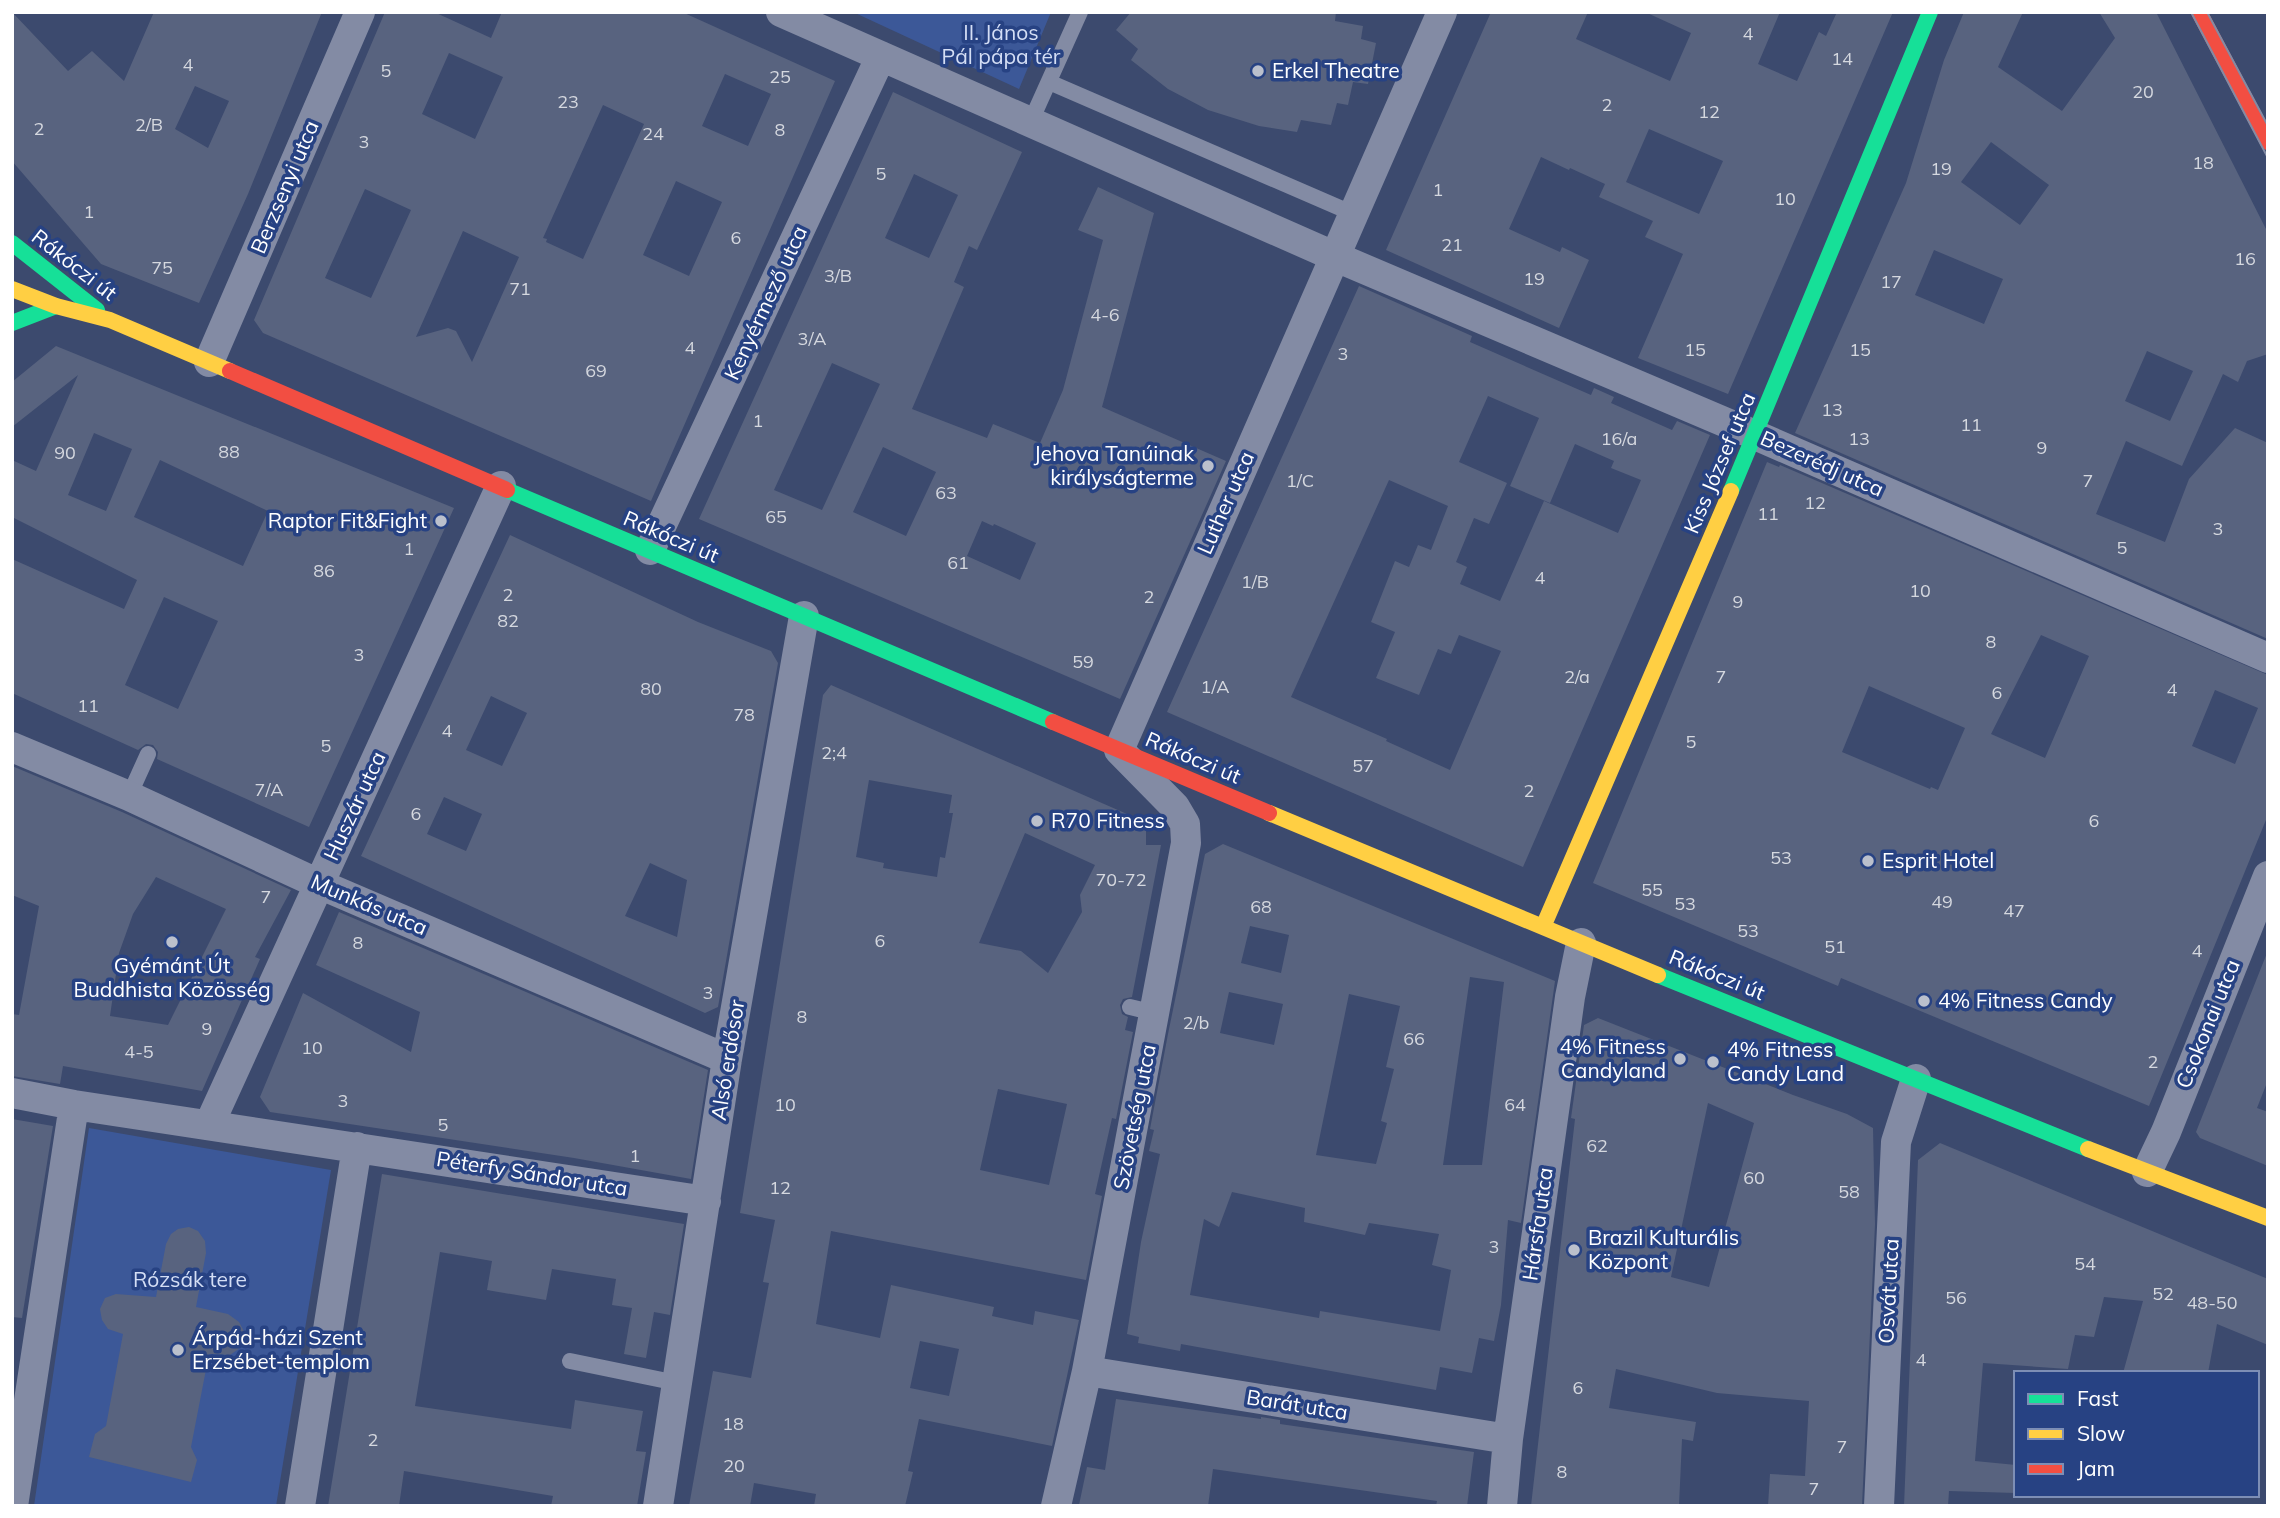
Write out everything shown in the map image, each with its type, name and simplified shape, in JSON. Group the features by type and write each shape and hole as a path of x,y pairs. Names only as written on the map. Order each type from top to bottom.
{"main road":[{"name":"Kiss József utca","path":"1543,927 1755,435 1930,12"},
{"path":"2199,12 2268,142"},
{"name":"Rákóczi út","path":"12,243 110,320"},
{"name":"Rákóczi út","path":"12,289 56,306 110,320 1119,750 1581,943 2147,1172 2268,1218"},
{"path":"12,323 56,306"}],"street":[{"name":"Berzsenyi utca","path":"209,362 360,12"},
{"path":"780,12 1336,257 1442,12"},
{"name":"Kenyérmező utca","path":"650,550 881,56"},
{"name":"Bezerédj utca","path":"1336,257 2268,658"},
{"name":"Luther utca","path":"1119,750 1336,257"},
{"name":"Huszár utca","path":"209,1125 501,486"},
{"name":"Alsó erdősor","path":"658,1506 727,1059 804,616"},
{"name":"Munkás utca","path":"12,747 129,796 319,884 727,1059"},
{"name":"Szövetség utca","path":"1056,1506 1087,1371 1142,1010 1186,843 1185,824 1175,807 1119,750"},
{"name":"Csokonai utca","path":"2147,1172 2171,1119 2268,876"},
{"name":"Hársfa utca","path":"1502,1506 1508,1439 1569,1005 1581,943"},
{"name":"Osvát utca","path":"1879,1506 1896,1142 1916,1079"},
{"path":"12,1093 74,1105 357,1147 300,1506"},
{"path":"13,1506 74,1105"},
{"name":"Péterfy Sándor utca","path":"357,1147 706,1201"},
{"name":"Barát utca","path":"1087,1371 1508,1439"}],"lane":[{"path":"1031,121 1080,12"},
{"path":"1049,82 1354,214"},
{"path":"129,796 148,754"},
{"path":"570,1361 677,1383"}],"green space":[{"name":"II. János Pál pápa tér","path":"853,12 1051,12 1019,89"},
{"name":"Rózsák tere","path":"89,1128 331,1170 276,1506 34,1506"}],"building":[{"path":"12,12 68,71 92,51 124,81 154,12 322,12 248,194 199,303 101,264 12,161","holes":["195,86 229,101 208,148 175,129"]},
{"path":"385,12 434,12 491,38 502,12 682,12 835,81 651,501 263,333 254,320","holes":["449,53 503,77 475,139 422,114","725,74 771,94 748,146 702,126","603,105 644,124 583,259 546,242 547,239 543,238","676,181 722,202 689,276 643,255","365,189 411,210 371,298 325,278","463,231 519,257 472,362 456,331 448,328 416,337"]},
{"name":"Erkel Theatre","path":"1131,12 1336,12 1335,21 1363,26 1361,39 1376,43 1368,84 1353,82 1348,105 1337,103 1331,125 1301,120 1297,132 1259,126 1208,110 1168,89 1131,60 1138,49 1116,30"},
{"path":"1491,12 1588,12 1576,39 1670,81 1691,33 1645,12 1780,12 1758,64 1797,81 1819,32 1826,36 1837,12 1893,12 1728,394 1638,358 1683,254 1645,237 1653,221 1599,197 1605,184 1570,168 1569,170 1541,157 1509,229 1560,252 1562,247 1589,260 1559,328 1386,250","holes":["1649,129 1723,161 1699,214 1626,182"]},
{"path":"1964,12 2023,12 1998,67 2062,111 2115,38 2099,12 2156,12 2268,233 2268,354 2247,361 2238,382 2223,374 2182,466 2126,441 2096,514 2165,542 2189,479 2235,428 2268,443 2268,639 1795,433 1906,183 1944,60","holes":["1991,142 2049,185 2020,225 1961,182","1934,250 2003,279 1984,324 1915,295","2147,351 2193,371 2170,421 2125,401"]},
{"path":"893,92 1022,152 977,250 969,246 954,282 964,287 912,409 987,438 993,424 1040,443 1063,390 1103,240 1078,230 1098,187 1154,213 1102,407 1226,461 1120,699 699,519","holes":["914,174 958,195 929,258 885,238","832,363 880,384 822,510 774,490","883,447 936,472 906,536 853,512","982,521 1036,543 1020,580 967,556"]},
{"path":"1359,286 1472,336 1470,342 1591,395 1594,388 1614,397 1611,403 1672,430 1677,421 1710,435 1523,867 1167,712","holes":["1488,396 1539,418 1510,486 1550,503 1575,444 1614,461 1611,468 1641,480 1618,533 1544,501 1500,601 1460,584 1467,567 1456,562 1474,518 1489,524 1507,483 1459,462","1389,480 1448,506 1431,550 1418,545 1409,567 1395,561 1371,622 1395,632 1376,678 1419,695 1438,649 1451,654 1459,635 1501,651 1450,770 1291,697"]},
{"path":"56,346 454,508 309,827 157,759 158,752 153,745 146,744 138,750 12,693 12,559 124,609 137,580 12,517 12,460 36,471 78,375 12,427 12,382","holes":["94,433 132,449 106,511 68,495","160,460 268,511 243,566 134,517","164,597 218,621 178,709 125,685"]},
{"path":"1767,462 1779,467 1780,465 2268,675 2268,815 2149,1106 1841,978 1838,986 1593,883","holes":["2041,635 2089,656 2045,758 1991,734","1869,686 1965,728 1938,790 1842,752","2215,690 2258,708 2235,764 2192,746"]},
{"path":"510,535 698,622 771,651 778,663 718,1007 705,1013 361,856","holes":["491,696 527,713 502,766 466,750","444,797 482,814 466,851 427,834","650,863 687,880 677,937 625,916"]},
{"path":"831,685 1127,814 1146,827 1146,845 1161,845 1132,997 1123,999 1120,1005 1122,1014 1128,1017 1125,1030 1133,1032 1116,1119 1112,1118 1095,1194 1102,1196 1086,1280 831,1231 816,1324 880,1338 891,1285 994,1307 992,1316 1033,1325 1035,1311 1079,1320 1052,1446 919,1419 908,1471 913,1472 905,1506 814,1506 816,1494 754,1483 750,1506 689,1506 713,1371 751,1378 769,1283 763,1282 775,1220 740,1213 823,695","holes":["869,780 952,795 949,813 953,813 945,858 940,857 937,877 883,868 884,863 856,857","1025,833 1095,865 1080,895 1082,912 1048,973 1021,951 979,943","998,1089 1067,1104 1049,1185 980,1170","920,1341 959,1349 949,1396 910,1388"]},
{"path":"12,766 122,812 291,890 255,957 260,959 202,1091 63,1066 60,1084 12,1076 12,1014 19,1015 39,906 12,895","holes":["156,877 226,909 168,1025 110,1016 119,953 133,914"]},
{"path":"1223,844 1555,981 1521,1223 1508,1220 1501,1305 1494,1341 1479,1338 1472,1373 1440,1367 1436,1390 1181,1344 1180,1351 1138,1343 1139,1337 1127,1334 1141,1242 1160,1154 1149,1151 1154,1130 1150,1129 1205,854","holes":["1250,926 1289,935 1281,973 1241,963","1470,977 1504,982 1482,1165 1443,1165","1229,992 1283,1004 1274,1045 1220,1033","1349,994 1400,1006 1386,1067 1394,1069 1381,1121 1387,1123 1376,1164 1316,1155","1232,1192 1305,1208 1304,1222 1365,1235 1369,1223 1439,1234 1432,1265 1451,1270 1440,1331 1320,1311 1319,1318 1190,1295 1204,1219 1219,1227"]},
{"path":"339,912 708,1070 691,1179 574,1158 270,1112 260,1097 303,993 411,1052 420,1012 316,965"},
{"path":"2267,953 2268,1080 2257,1108 2268,1112 2268,1166 2200,1138 2196,1132"},
{"path":"1598,1018 1847,1114 1873,1128 1875,1224 1862,1506 1768,1506 1770,1474 1805,1476 1809,1401 1717,1393 1616,1369 1609,1408 1696,1422 1693,1441 1682,1439 1679,1506 1531,1506 1575,1119 1571,1118 1584,1025","holes":["1708,1103 1754,1123 1709,1287 1671,1277"]},
{"path":"12,1119 53,1126 22,1318 12,1317"},
{"path":"1940,1143 2268,1279 2268,1345 2217,1324 2208,1371 2124,1371 2143,1301 2104,1297 2094,1337 2075,1335 2068,1369 1983,1363 1975,1461 2014,1465 2014,1493 1949,1491 1948,1506 1904,1506 1918,1160"},
{"path":"382,1174 684,1224 670,1315 654,1312 646,1358 624,1354 632,1308 612,1305 616,1279 552,1269 546,1300 487,1290 492,1261 440,1252 415,1406 571,1429 575,1400 643,1411 636,1451 646,1452 637,1506 551,1506 553,1496 404,1471 399,1506 328,1506"},
{"name":"Árpád-házi Szent Erzsébet-templom","path":"189,1227 198,1231 205,1241 206,1253 196,1307 228,1314 239,1322 246,1335 243,1346 230,1355 209,1354 191,1447 197,1460 191,1482 89,1457 95,1434 106,1426 123,1334 108,1329 102,1320 100,1309 105,1298 116,1294 156,1297 166,1244 171,1234 178,1229"},
{"path":"1116,1399 1261,1417 1280,1420 1280,1424 1474,1452 1467,1506 1436,1506 1437,1501 1213,1469 1208,1506 1079,1505 1087,1467 1105,1470"}],"tram line":[{"path":"2191,12 2268,158"},
{"path":"2207,12 2268,126"}],"traffic: fast":[{"path":"1731,491 1930,12"},
{"path":"12,243 97,310"},
{"path":"12,323 56,306"},
{"path":"507,490 1053,722"},
{"path":"1658,975 2088,1149"}],"traffic: slow":[{"path":"12,289 56,306 110,320 230,371"},
{"path":"1543,927 1731,491"},
{"path":"1269,813 1658,975"},
{"path":"2088,1149 2268,1218"}],"traffic: jam":[{"path":"2199,12 2268,142"},
{"path":"230,371 507,490"},
{"path":"1053,722 1269,813"}],"place":[{"name":"Erkel Theatre","path":"1258,71"},
{"name":"Jehova Tanúinak királyságterme","path":"1208,466"},
{"name":"Raptor Fit&Fight","path":"441,521"},
{"name":"R70 Fitness","path":"1037,821"},
{"name":"Esprit Hotel","path":"1868,861"},
{"name":"Gyémánt Út Buddhista Közösség","path":"172,942"},
{"name":"4% Fitness Candy","path":"1924,1001"},
{"name":"4% Fitness Candyland","path":"1680,1059"},
{"name":"4% Fitness Candy Land","path":"1713,1062"},
{"name":"Brazil Kulturális Központ","path":"1574,1250"},
{"name":"Árpád-házi Szent Erzsébet-templom","path":"178,1350"}]}
